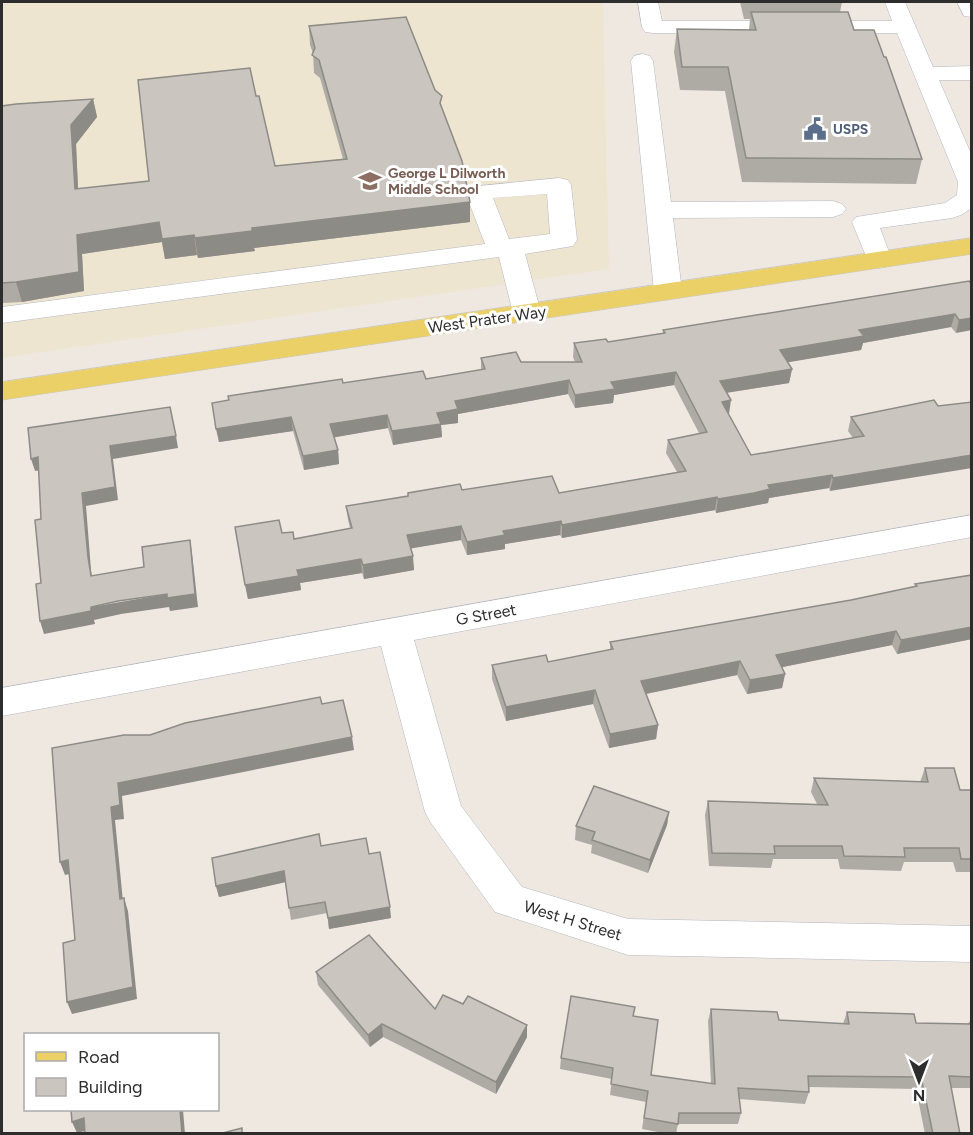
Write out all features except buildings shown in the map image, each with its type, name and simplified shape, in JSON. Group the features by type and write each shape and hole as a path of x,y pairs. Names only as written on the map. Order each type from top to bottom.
{"main road":[{"name":"West Prater Way","path":"2,391 972,246"}],"street":[{"path":"648,2 653,27 906,27"},
{"path":"879,260 865,222 952,210 969,198 970,182 895,2"},
{"path":"967,2 972,11"},
{"path":"642,61 668,291"},
{"path":"925,74 972,73"},
{"path":"658,210 832,209"},
{"path":"2,315 400,264 505,248 526,313"},
{"name":"G Street","path":"2,702 972,526"},
{"name":"West H Street","path":"394,630 444,812 509,900 628,937 972,944"}],"shaded area":[{"path":"2,2 603,2 609,269 2,358"}],"place":[{"name":"USPS","path":"815,129"},
{"name":"George L Dilworth Middle School","path":"370,181"}]}
